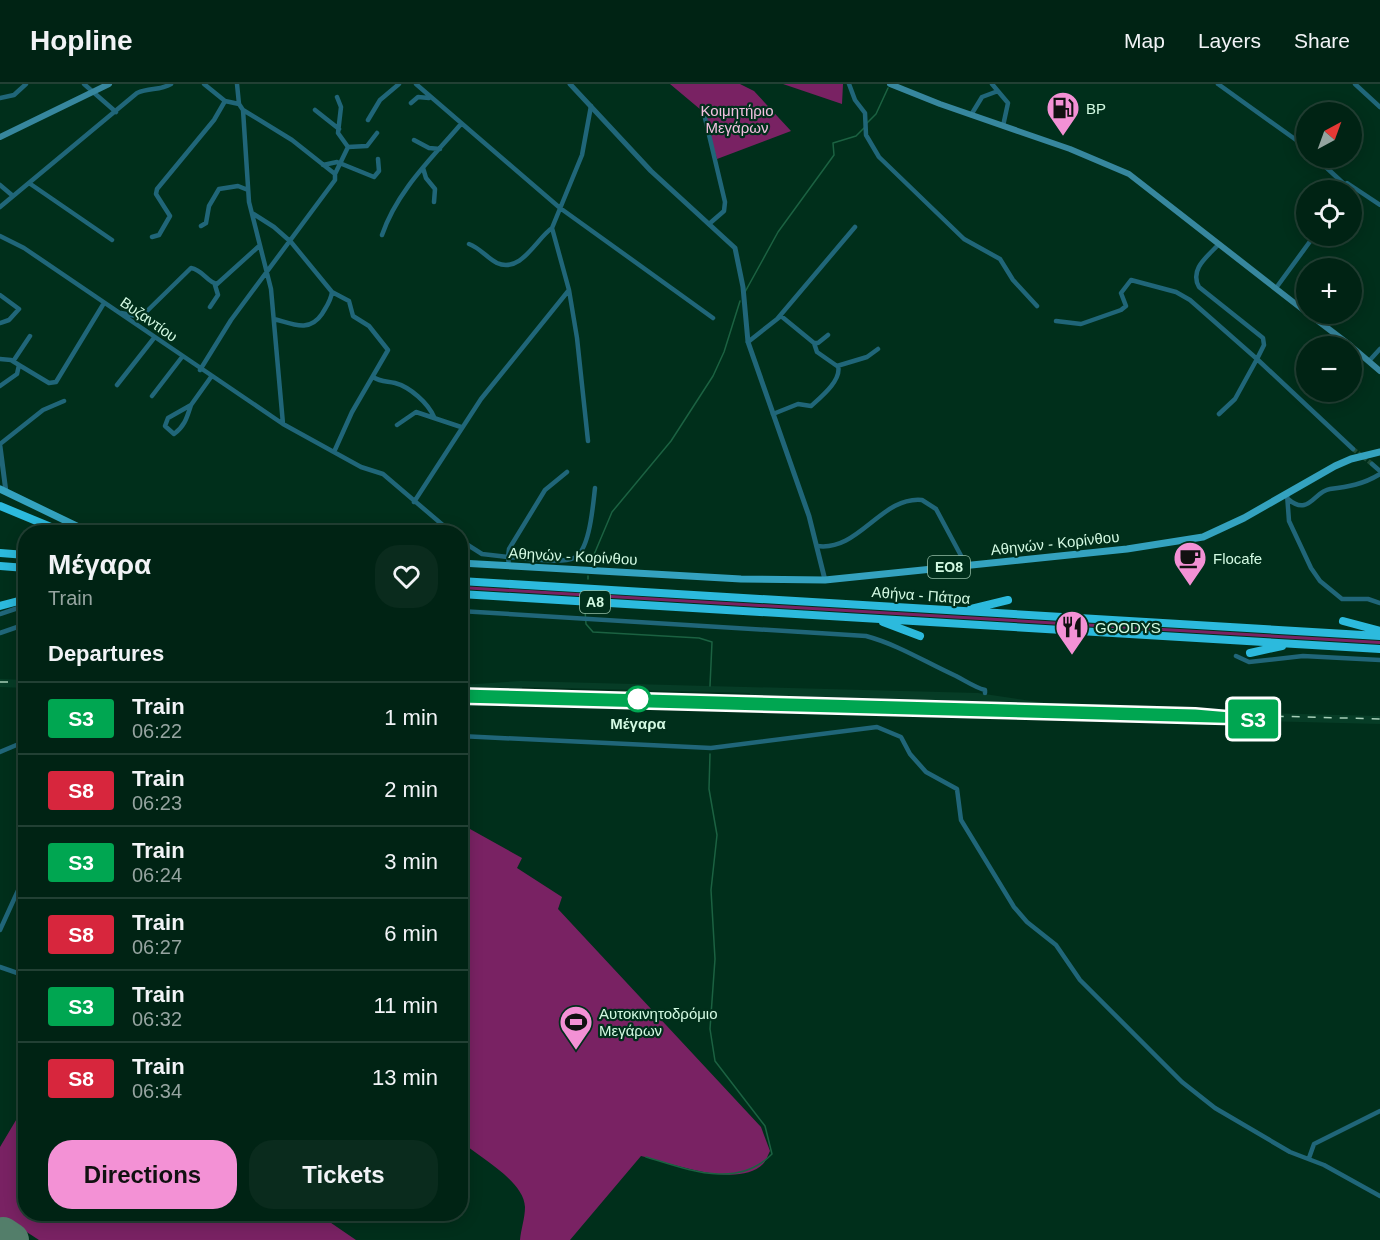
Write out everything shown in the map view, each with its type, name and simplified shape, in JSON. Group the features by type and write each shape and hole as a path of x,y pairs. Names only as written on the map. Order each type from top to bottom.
{"highway":[{"path":"0,506 46,525"},
{"path":"0,553 18,554"},
{"path":"0,566 18,567"},
{"name":"Αθήνα - Πάτρα","path":"468,581 1380,636"},
{"name":"Αθήνα - Πάτρα","path":"468,594 1380,649"},
{"path":"961,611 1008,600"},
{"path":"0,606 18,601"},
{"path":"873,618 920,636"},
{"path":"1343,621 1380,631"},
{"path":"1250,653 1293,644"}],"main road":[{"path":"0,137 109,84"},
{"path":"890,84 1070,149 1129,174 1296,304"},
{"path":"1322,324 1337,336"},
{"path":"1362,355 1380,371"},
{"path":"1370,361 1380,366"},
{"name":"Αθηνών - Κορίνθου","path":"468,563 825,580 1192,540 1227,527 1288,496 1335,466 1380,452"},
{"path":"3,490 75,525"}],"street":[{"path":"0,98 14,95 26,84"},
{"path":"84,84 116,112"},
{"path":"0,207 137,93 148,89 159,91 171,84"},
{"path":"204,84 225,101 239,104"},
{"path":"237,84 239,104 243,110 292,140 335,174"},
{"path":"369,120 380,100 399,84"},
{"path":"416,84 560,208 713,318"},
{"path":"570,84 632,152 735,248 743,287 748,342 817,546 825,580"},
{"path":"849,84 855,100 865,113 866,135 879,157 964,239 1000,259 1013,280 1038,306"},
{"path":"992,84 1008,103 1004,126"},
{"path":"1218,84 1296,140"},
{"path":"1354,84 1380,107"},
{"path":"971,115 979,100 998,91"},
{"path":"337,97 341,107 340,137 348,147"},
{"path":"411,104 418,97 434,100"},
{"path":"152,237 159,235 170,216 156,194 157,189 214,120 225,101"},
{"path":"469,244 496,262 506,264 527,255 552,228 582,155 591,106"},
{"path":"243,110 248,190 274,319 283,424"},
{"path":"315,110 339,129"},
{"path":"705,118 725,202 724,211 709,224"},
{"path":"382,235 389,215 404,190 461,124"},
{"path":"348,147 367,146 377,133"},
{"path":"414,140 429,148 440,149"},
{"path":"200,369 231,320 335,180 335,174 348,147"},
{"path":"323,165 341,163 374,177 379,171 378,159"},
{"path":"423,168 426,178 435,189 434,202"},
{"path":"1327,168 1340,180"},
{"path":"29,183 112,240"},
{"path":"0,185 13,196"},
{"path":"201,226 206,223 209,206 219,189 238,186 248,190"},
{"path":"1362,193 1380,205"},
{"path":"252,213 274,227 291,242 332,292 349,301 353,316 369,326 387,347 387,354 373,376 334,452"},
{"path":"748,342 778,318 855,227"},
{"path":"552,228 569,290 577,338 588,441"},
{"name":"Βυζαντίου","path":"0,236 24,248 153,338 283,424 361,467 383,474 442,525"},
{"path":"1219,243 1198,267 1197,283 1202,291 1263,339 1263,345 1257,358 1235,399 1220,414"},
{"path":"1276,288 1307,246"},
{"path":"215,285 258,247"},
{"path":"111,308 129,315 145,313 191,268 198,270 215,285 218,295 210,307"},
{"path":"1056,321 1081,324 1118,312 1126,306 1121,292 1131,280 1142,281 1190,300 1257,358 1353,449"},
{"path":"414,502 461,427 504,369 569,290"},
{"path":"274,319 303,327 312,325 327,306 332,292"},
{"path":"0,294 19,309 9,320 0,323"},
{"path":"0,359 14,360 49,383 56,382 104,303"},
{"path":"772,414 798,404 811,405 832,384 839,372 838,366 817,351 814,343 784,318 778,318"},
{"path":"814,343 818,343 828,335"},
{"path":"14,360 30,336"},
{"path":"117,385 153,338"},
{"path":"838,366 867,357 878,349"},
{"path":"1370,361 1380,349"},
{"path":"152,396 182,357"},
{"path":"0,386 17,374 19,365"},
{"path":"373,376 384,383 393,382 405,388 428,407 434,417"},
{"path":"191,405 168,418 165,426 169,431 174,434 186,421 191,405 211,377"},
{"path":"3,490 0,445 43,410 64,401"},
{"path":"397,425 414,412 461,427"},
{"path":"1288,496 1297,505 1304,505 1328,489 1346,489 1380,472 1371,464"},
{"path":"509,566 509,549 545,490 567,472"},
{"path":"468,545 482,554 569,560 579,555 586,543 595,488"},
{"path":"1288,496 1289,521 1320,581 1342,599 1368,599 1380,603"},
{"path":"817,546 828,547 840,543 898,504 922,500 936,509 966,565"},
{"path":"0,614 18,608"},
{"path":"468,612 866,636 904,648 975,688 985,690 985,693"},
{"path":"0,633 18,627"},
{"path":"1236,656 1250,662 1303,656 1380,660"},
{"path":"468,736 718,748 870,727 897,734 926,772 957,789 961,820 1014,907 1027,922 1056,945 1080,980 1205,1101 1290,1152 1309,1158 1380,1196"},
{"path":"0,752 18,744"},
{"path":"0,930 18,891"},
{"path":"0,967 18,973"},
{"path":"1309,1158 1314,1144 1380,1111"}],"shaded area":[{"path":"0,679 18,680 18,688 0,687"},
{"path":"521,681 978,693 1038,702 1148,710 1380,716 1380,724 1186,719 1088,720 522,704 468,707 468,685","holes":["522,687 750,693 750,697 522,691"]}],"green space":[{"name":"Κοιμητήριο Μεγάρων","path":"670,84 740,84 754,91 791,131 717,159 701,110"},
{"path":"783,84 843,84 842,104"},
{"path":"468,586 1380,641 1380,644 468,589"},
{"name":"Αυτοκινητοδρόμιο Μεγάρων","path":"468,828 522,858 517,868 562,897 558,909 761,1127 770,1151 763,1164 752,1171 738,1174 704,1172 641,1156 570,1240 520,1240 525,1211 523,1197 509,1178 468,1146"},
{"path":"18,1117 18,1221 328,1221 356,1240 39,1240 5,1218 0,1224 0,1147"}],"waterway":[{"path":"867,123 876,114 888,88"},
{"path":"745,292 778,232 834,155 833,143 856,136 865,127"},
{"path":"590,564 612,512 671,441 713,376 724,352 740,301"},
{"path":"585,610 586,624 593,632 699,638 712,642 710,686"},
{"path":"646,1157 695,1171 728,1174 758,1165 772,1154 765,1126 715,1061 710,1029 715,959 711,890 717,835 709,789 710,754"}],"runway":[{"path":"3,1234 12,1240"}],"tunnel":[{"path":"1353,449 1372,464"}],"railway":[{"path":"0,682 18,682"},
{"path":"468,694 1380,719"}],"train":[{"name":"S3","path":"468,694 1195,714 1253,719 468,698"}],"place":[{"name":"BP","path":"1063,137"},
{"name":"Flocafe","path":"1190,587"},
{"name":"GOODYS","path":"1072,656"},
{"name":"Μέγαρα","path":"638,699"},
{"name":"Αυτοκινητοδρόμιο Μεγάρων","path":"576,1051"}]}
